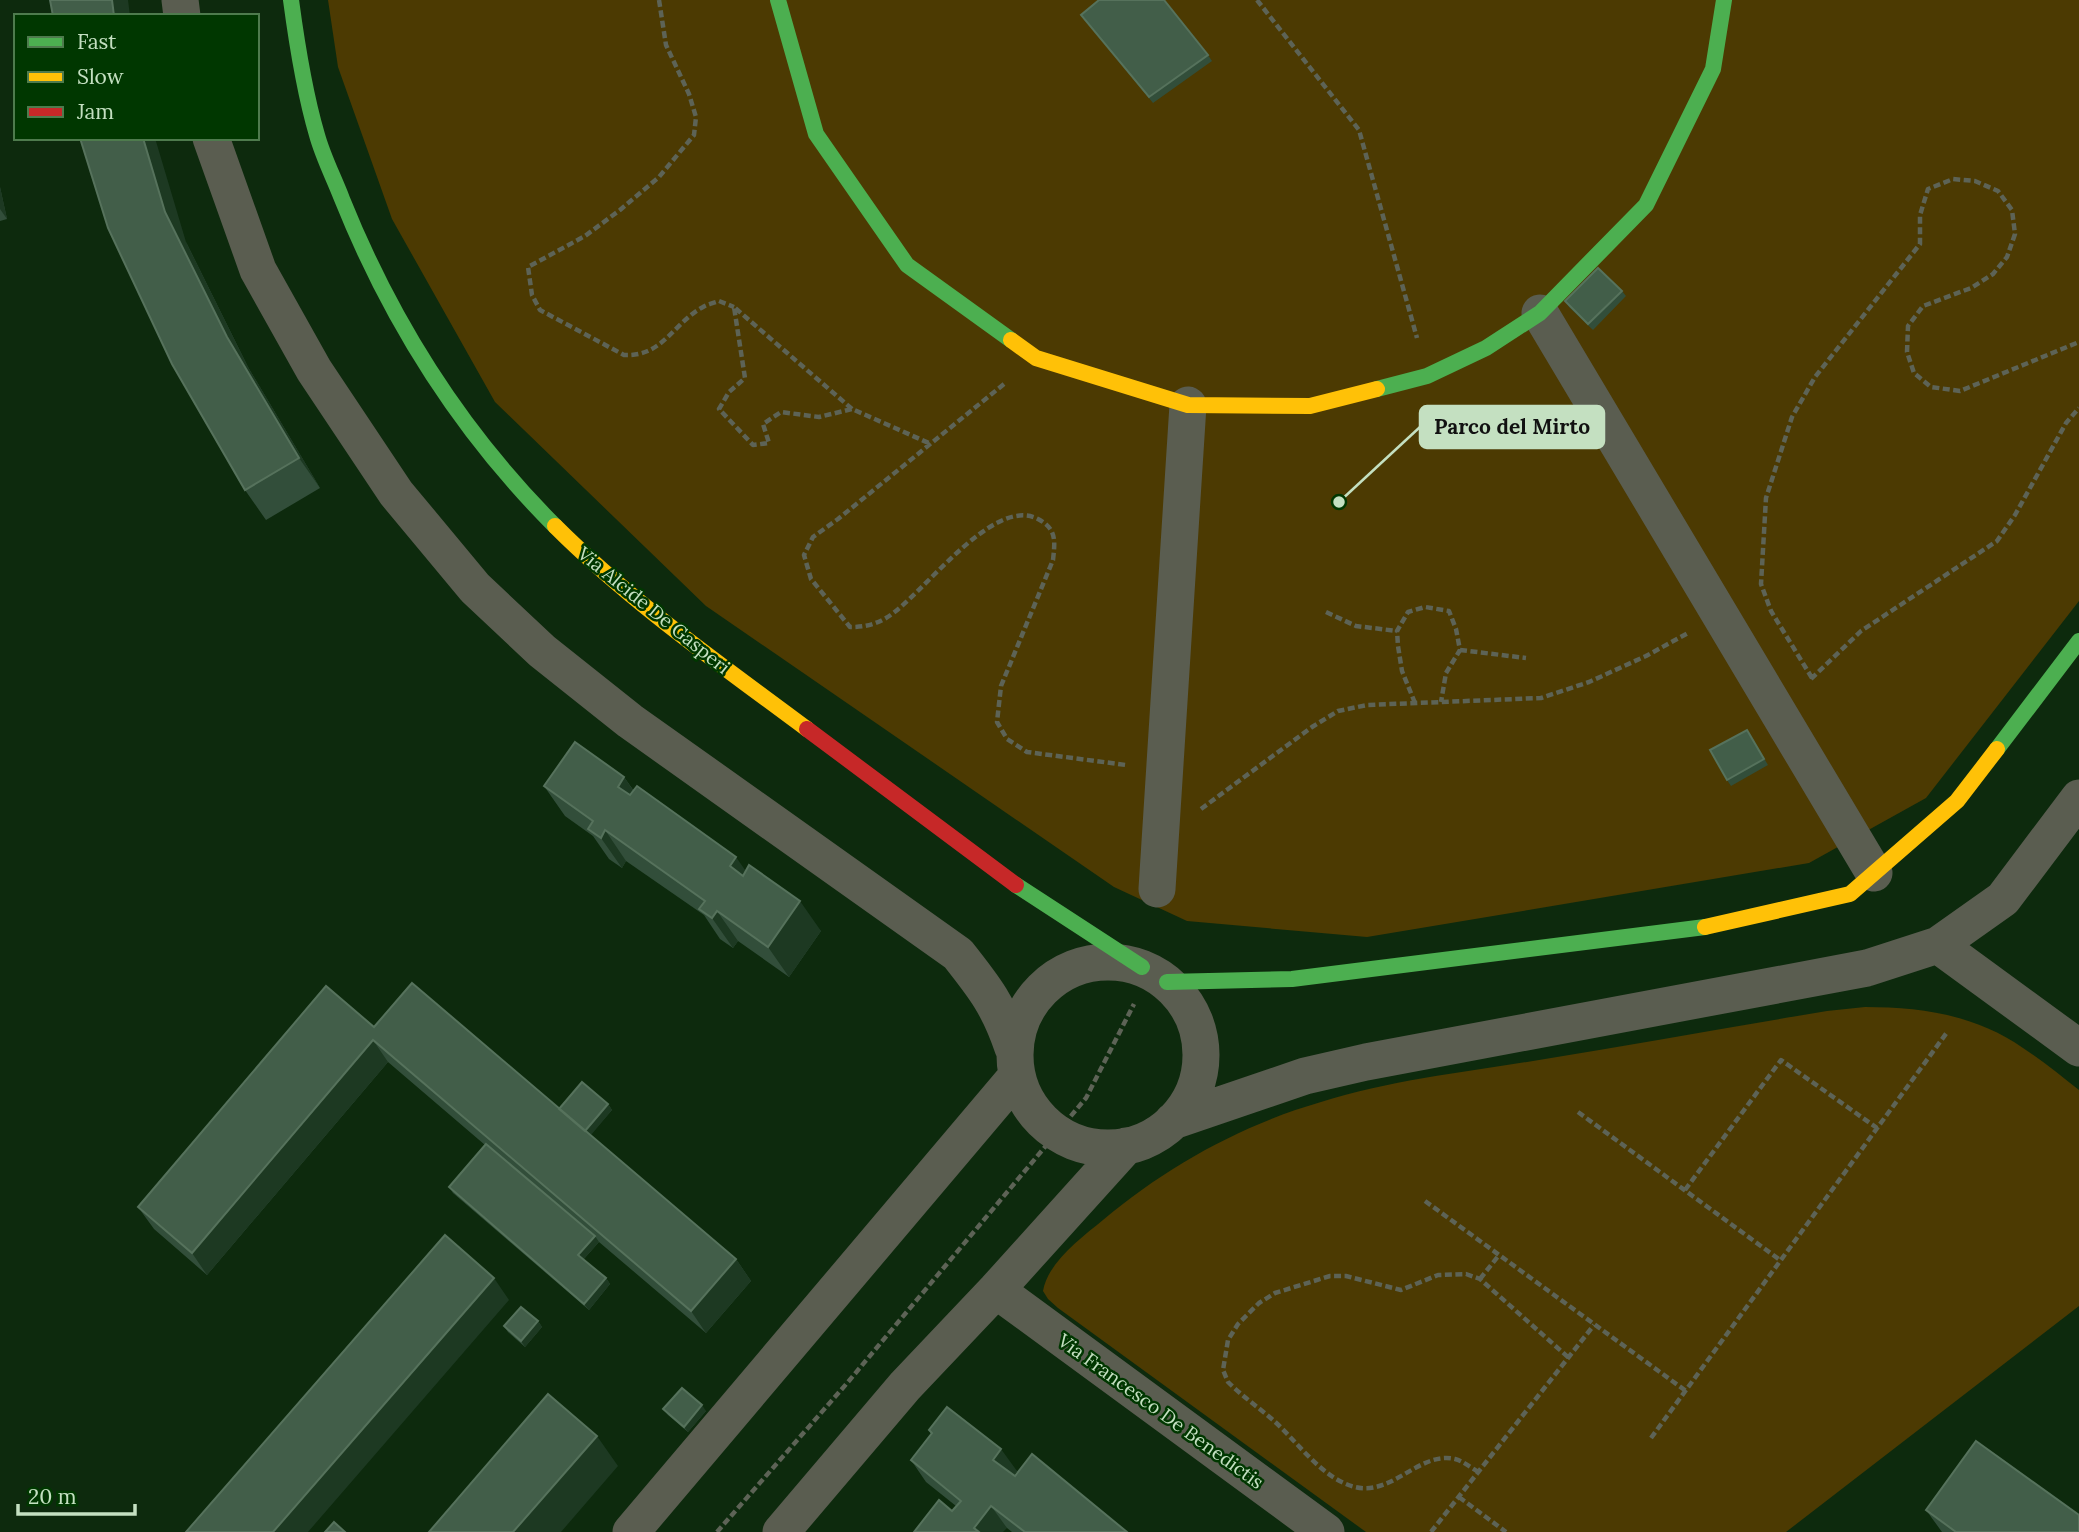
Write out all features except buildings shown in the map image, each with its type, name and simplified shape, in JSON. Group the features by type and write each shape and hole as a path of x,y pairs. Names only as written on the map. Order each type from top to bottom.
{"street":[{"name":"Via Alcide De Gasperi","path":"290,0 298,52 317,136 361,246 410,340 454,409 524,495 594,565 678,633 1035,899 1153,973"},
{"path":"778,0 816,134 907,265 1036,358 1188,405 1310,406 1427,376 1486,348 1540,313 1646,205 1713,69 1724,0"},
{"path":"212,140 258,270 313,370 396,493 475,587 542,651 630,721 958,954 989,993 1002,1017 1027,1105 1047,1127 1073,1142 1102,1149 1126,1146 1158,1134 1180,1114 1195,1088 1202,1060 1199,1031 1187,1003 1153,973"},
{"path":"1540,313 1874,873"},
{"path":"1157,889 1188,405"},
{"path":"631,1532 1015,1063 1020,1020 1035,994 1058,975 1084,963 1114,961 1153,973 1292,979 1722,925 1850,894 1957,801 2079,640"},
{"path":"1172,1121 1317,1073 1867,968 1938,944 2003,899 2079,798"},
{"path":"1938,944 2079,1048"},
{"path":"780,1532 905,1386 1126,1146"},
{"name":"Via Francesco De Benedictis","path":"996,1290 1326,1532"}],"path":[{"path":"659,0 666,46 689,94 696,117 694,135 659,177 620,210 585,236 528,267 532,295 540,310 624,355 639,356 655,348 703,307 719,301 734,307 852,409 931,444"},
{"path":"1257,0 1359,130 1427,376"},
{"path":"1812,678 1771,611 1761,584 1766,498 1792,417 1815,377 1920,244 1920,215 1928,190 1953,179 1975,181 1998,191 2012,209 2015,234 2007,257 1993,274 1971,288 1923,306 1908,326 1906,352 1914,373 1931,387 1960,391 2079,342"},
{"path":"734,307 744,378 729,392 719,409 753,445 769,443 763,424 781,412 818,417 852,409"},
{"path":"1036,358 813,537 804,555 811,579 850,627 866,628 888,617 983,530 1004,520 1029,515 1045,523 1055,538 1053,560 1001,686 997,722 1007,739 1027,752 1165,770"},
{"path":"1778,711 1861,631 1997,541 2015,515 2066,423 2079,408"},
{"path":"1415,703 1402,671 1397,631 1408,612 1425,607 1449,611 1460,650 1446,673 1441,702"},
{"path":"1326,612 1356,626 1397,631"},
{"path":"1161,833 1214,801 1312,727 1338,711 1367,705 1541,698 1588,682 1646,656 1720,614"},
{"path":"1460,650 1526,658"},
{"path":"717,1532 1058,1134 1086,1098 1153,973"},
{"path":"1651,1438 1948,1031"},
{"path":"1685,1190 1781,1060 1877,1129"},
{"path":"1578,1112 1780,1260"},
{"path":"1425,1201 1686,1391"},
{"path":"1480,1279 1499,1255"},
{"path":"1479,1472 1458,1460 1445,1458 1431,1460 1394,1481 1377,1486 1356,1487 1339,1480 1321,1467 1272,1419 1228,1382 1223,1370 1228,1340 1238,1324 1259,1303 1275,1293 1330,1276 1346,1276 1401,1290 1438,1275 1466,1274 1480,1279 1569,1357"},
{"path":"1431,1532 1594,1325"},
{"path":"1459,1497 1506,1532"}],"shaded area":[{"path":"328,0 2079,0 2079,601 1926,798 1809,863 1367,937 1187,921 1114,887 706,606 495,402 392,219 338,67"},
{"path":"1865,1007 1927,1011 1986,1028 2030,1053 2079,1090 2079,1306 1786,1532 1366,1532 1058,1308 1043,1291 1051,1270 1067,1251 1152,1182 1233,1135 1291,1112 1348,1094 1402,1082 1827,1011"}],"traffic: fast":[{"path":"291,0 298,51 319,143 361,244 383,288 406,331 459,413 521,490 555,526"},
{"path":"778,0 816,134 907,265 1011,340"},
{"path":"1377,389 1427,376 1486,348 1540,313 1646,205 1713,69 1724,0"},
{"path":"1997,749 2079,641"},
{"path":"1016,885 1142,967"},
{"path":"1167,982 1292,979 1705,927"}],"traffic: slow":[{"path":"1011,340 1036,358 1188,405 1310,406 1377,389"},
{"path":"555,526 645,606 807,729"},
{"path":"1705,927 1850,894 1957,801 1997,749"}],"traffic: jam":[{"path":"807,729 1016,885"}],"place":[{"name":"Parco del Mirto","path":"1339,502"}]}
